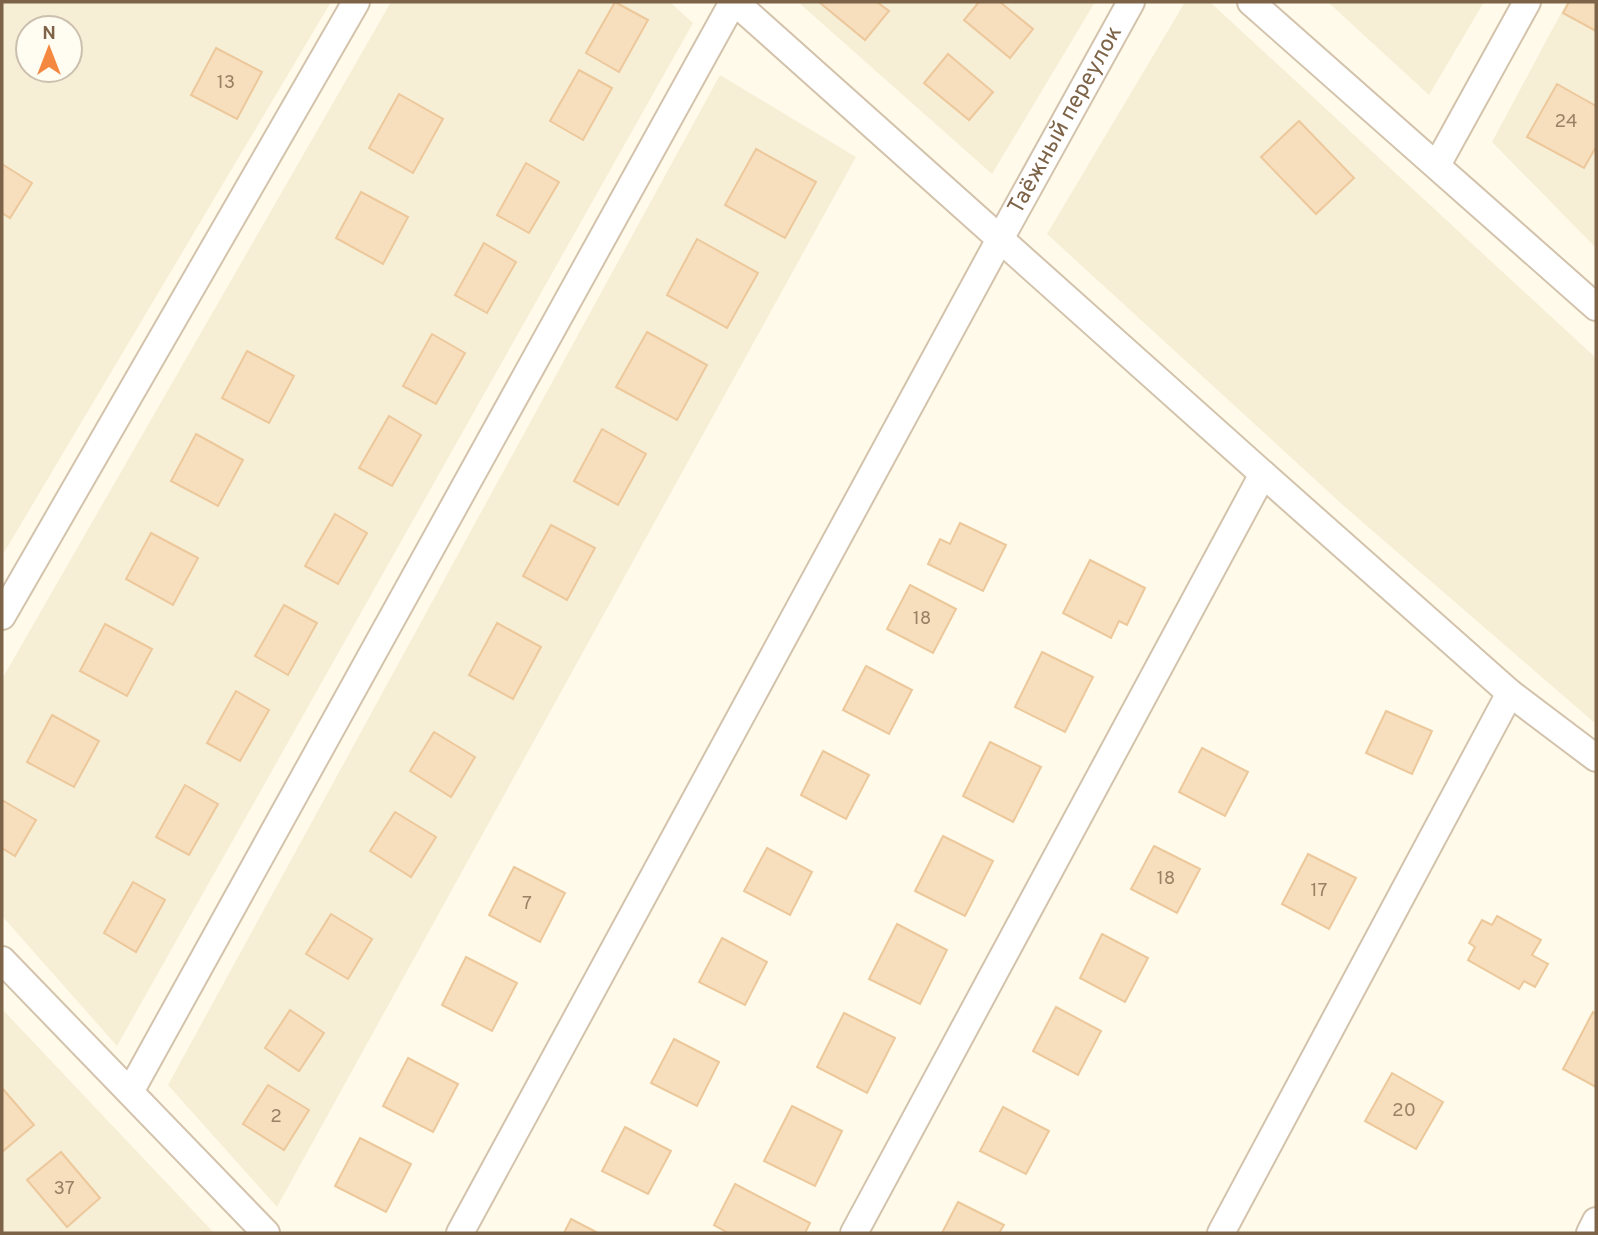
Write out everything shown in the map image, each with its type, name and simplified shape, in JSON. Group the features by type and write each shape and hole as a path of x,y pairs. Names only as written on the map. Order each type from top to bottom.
{"street":[{"path":"2,616 356,2"},
{"path":"130,1092 734,2 1510,693 1596,758"},
{"name":"Таёжный переулок","path":"460,1233 1131,2"},
{"path":"1251,2 1596,307"},
{"path":"1437,165 1527,2"},
{"path":"854,1233 1263,474"},
{"path":"1221,1233 1510,693"},
{"path":"2,960 266,1233"},
{"path":"1590,1233 1596,1221"}],"shaded area":[{"path":"2,2 331,2 2,556"},
{"path":"391,2 670,2 693,23 117,1046 2,916 2,679"},
{"path":"798,2 1095,2 992,174"},
{"path":"1185,2 1210,2 1596,358 1596,724 1345,507 1047,234"},
{"path":"1328,2 1484,2 1429,95"},
{"path":"1567,2 1596,2 1596,248 1492,142"},
{"path":"720,75 856,157 277,1207 168,1085"},
{"path":"2,1009 214,1233 2,1233"}],"building":[{"path":"615,2 648,20 619,72 586,53"},
{"path":"819,2 877,2 889,11 865,40"},
{"path":"979,2 1000,2 1033,29 1010,58 964,20"},
{"path":"1569,2 1596,2 1596,31 1563,13"},
{"path":"216,48 262,72 237,119 191,95"},
{"path":"948,54 993,92 969,120 924,83"},
{"path":"579,70 612,88 583,140 550,121"},
{"path":"1557,84 1596,106 1596,147 1584,168 1527,137"},
{"path":"399,94 443,119 413,173 369,148"},
{"path":"1299,121 1354,178 1316,214 1261,157"},
{"path":"756,149 816,182 785,238 725,205"},
{"path":"526,163 559,182 529,233 497,215"},
{"path":"2,164 32,183 10,218 2,213"},
{"path":"361,192 408,217 383,264 336,238"},
{"path":"697,239 758,273 727,328 667,295"},
{"path":"484,243 516,262 487,313 455,295"},
{"path":"647,332 707,365 677,420 616,387"},
{"path":"432,334 465,353 436,404 403,386"},
{"path":"247,351 294,376 269,423 222,398"},
{"path":"389,416 421,435 392,486 359,468"},
{"path":"602,429 646,454 618,505 574,481"},
{"path":"196,434 243,460 218,506 171,481"},
{"path":"335,514 367,533 338,584 305,566"},
{"path":"960,523 1006,545 983,591 928,564 940,539 950,544"},
{"path":"551,525 595,548 567,600 523,576"},
{"path":"151,533 198,558 173,605 126,579"},
{"path":"1090,560 1145,588 1127,625 1119,621 1111,638 1063,613"},
{"path":"910,585 956,609 933,653 887,629"},
{"path":"284,605 317,623 288,675 255,656"},
{"path":"497,623 541,647 513,699 469,675"},
{"path":"105,624 152,649 127,696 80,671"},
{"path":"1042,652 1093,677 1065,732 1015,707"},
{"path":"866,666 912,690 889,734 843,710"},
{"path":"236,691 269,710 240,761 207,743"},
{"path":"1386,711 1432,731 1412,774 1366,753"},
{"path":"52,715 99,741 74,787 27,762"},
{"path":"434,732 475,757 451,797 410,771"},
{"path":"990,742 1041,767 1013,822 963,796"},
{"path":"1202,748 1248,772 1225,816 1179,792"},
{"path":"823,751 869,775 846,819 801,795"},
{"path":"185,785 218,804 189,855 156,837"},
{"path":"2,800 36,820 15,856 2,848"},
{"path":"395,812 436,837 411,877 370,851"},
{"path":"943,836 993,861 965,916 915,891"},
{"path":"1154,846 1200,869 1177,913 1131,889"},
{"path":"767,848 812,872 790,915 744,891"},
{"path":"1308,854 1356,878 1329,929 1282,904"},
{"path":"514,867 565,893 540,942 489,915"},
{"path":"133,882 165,900 136,952 104,933"},
{"path":"331,914 372,939 348,979 306,954"},
{"path":"1497,916 1541,940 1532,955 1548,964 1535,987 1524,981 1519,989 1468,960 1475,947 1469,943 1482,920 1492,925"},
{"path":"897,924 947,950 920,1004 869,979"},
{"path":"1102,934 1148,958 1125,1002 1080,978"},
{"path":"722,938 767,962 745,1005 699,982"},
{"path":"466,957 517,983 492,1031 442,1005"},
{"path":"1056,1007 1101,1031 1078,1075 1033,1051"},
{"path":"290,1010 324,1033 299,1071 265,1048"},
{"path":"1593,1012 1596,1014 1596,1087 1563,1069"},
{"path":"844,1013 895,1038 867,1093 817,1067"},
{"path":"674,1039 719,1062 697,1106 651,1083"},
{"path":"408,1058 458,1084 433,1132 383,1106"},
{"path":"1392,1073 1443,1102 1416,1149 1365,1121"},
{"path":"268,1085 309,1110 284,1150 243,1124"},
{"path":"2,1088 34,1125 2,1152"},
{"path":"792,1106 842,1131 815,1186 764,1161"},
{"path":"1003,1107 1049,1131 1026,1174 980,1151"},
{"path":"625,1127 671,1151 648,1194 602,1171"},
{"path":"360,1138 411,1164 386,1212 335,1186"},
{"path":"61,1152 100,1198 67,1227 27,1180"},
{"path":"735,1184 810,1223 805,1233 728,1233 714,1225"},
{"path":"958,1202 1004,1225 999,1233 942,1233"},
{"path":"571,1219 598,1233 564,1233"}]}
